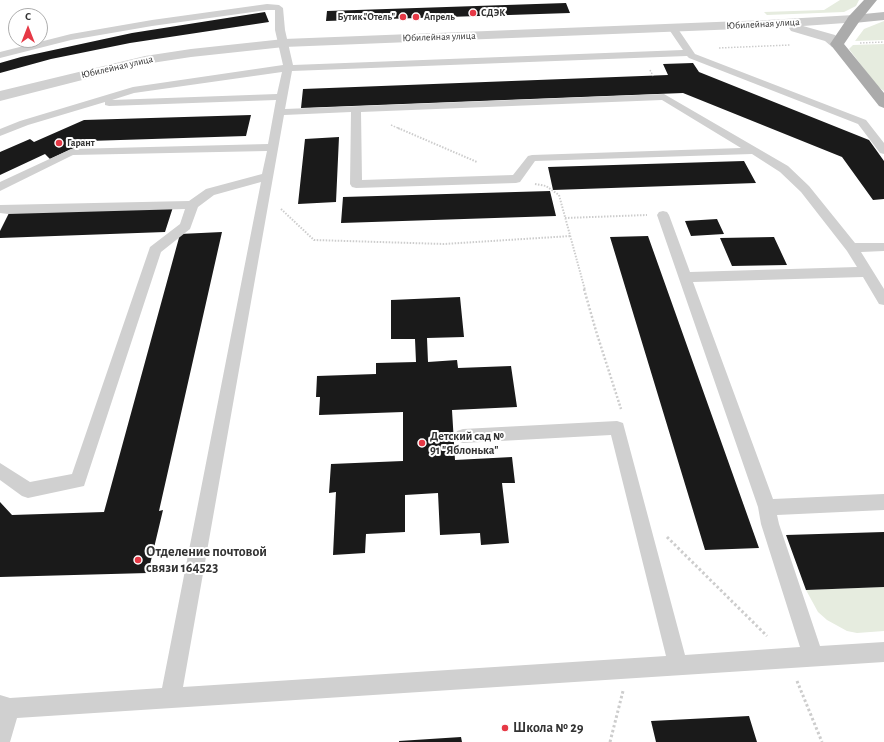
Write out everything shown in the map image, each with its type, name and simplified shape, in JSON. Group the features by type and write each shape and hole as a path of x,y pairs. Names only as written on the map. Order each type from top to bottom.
{"main road":[{"path":"871,0 854,19 837,44 884,103"},
{"name":"Юбилейная улица","path":"854,19 884,16"}],"street":[{"name":"Юбилейная улица","path":"0,96 40,84 145,60 191,53 284,43 673,28 854,19"},
{"path":"767,24 804,30 830,38 837,44"}],"lane":[{"path":"0,55 78,35 152,22 267,7 279,8 280,30 284,43 287,68 171,697"},
{"path":"673,28 692,56 862,122 884,151"},
{"path":"0,133 24,123 133,90 287,68 690,53"},
{"path":"89,103 282,96"},
{"path":"279,112 664,97 784,169 805,189 852,248 884,300"},
{"path":"356,109 356,184 516,179 532,158 753,151"},
{"path":"0,187 71,152 273,147"},
{"path":"0,209 192,205 210,192 267,176"},
{"path":"0,472 28,490 78,481 155,250 186,226 192,205"},
{"path":"663,215 767,507 770,524 813,656"},
{"path":"852,248 884,247"},
{"path":"684,277 867,272"},
{"path":"463,436 617,428 678,665"},
{"path":"767,507 884,502"},
{"path":"0,741 5,707 884,652"}],"path":[{"path":"856,43 884,42"},
{"path":"356,109 479,163"},
{"path":"516,179 546,186 559,196 596,331 622,410"},
{"path":"565,218 663,215"},
{"path":"667,536 788,657 822,742"},
{"path":"610,742 629,668"}],"shaded area":[{"path":"840,0 859,0 856,6 844,12 767,15 764,12 824,10"},
{"path":"884,21 884,40 855,41 864,29"},
{"path":"884,44 884,91 877,86 849,49 853,45"},
{"path":"884,587 884,631 857,633 847,631 827,620 818,612 806,590"}],"building":[{"path":"566,3 570,13 326,21 327,11"},
{"path":"265,12 269,22 130,43 51,59 0,73 0,63 21,57 132,33"},
{"path":"693,63 699,72 869,140 884,161 884,199 873,200 842,157 683,93 301,108 303,89 668,75 663,64"},
{"path":"251,115 246,136 89,141 50,159 45,154 0,175 0,152 30,139 34,142 84,120"},
{"path":"339,137 336,202 298,204 305,139"},
{"path":"744,161 756,183 553,190 548,167"},
{"path":"550,191 556,216 341,223 343,197"},
{"path":"173,207 165,232 0,238 0,231 9,213"},
{"path":"717,219 724,234 691,236 685,221"},
{"path":"222,232 159,511 163,510 148,573 0,577 0,502 12,515 104,512 180,234"},
{"path":"648,236 759,548 705,550 610,237"},
{"path":"774,237 787,265 732,266 720,238"},
{"path":"460,297 464,337 427,338 428,362 457,360 458,368 511,366 517,407 452,410 455,460 512,457 515,483 502,483 509,543 481,545 480,533 440,535 438,493 405,495 405,532 366,534 365,553 333,555 336,492 329,493 331,464 403,461 403,412 319,415 320,397 316,397 317,376 376,374 376,363 416,362 415,339 391,339 391,300"},
{"path":"884,532 884,587 806,590 786,535"},
{"path":"749,716 757,742 656,742 651,721"},
{"path":"461,737 462,742 399,742 399,741"}],"place":[{"name":"СДЭК","path":"473,13"},
{"name":"Бутик \"Отель\"","path":"403,17"},
{"name":"Апрель","path":"416,17"},
{"name":"Гарант","path":"59,143"},
{"name":"Детский сад № 91 \"Яблонька\"","path":"422,443"},
{"name":"Отделение почтовой связи 164523","path":"138,560"},
{"name":"Школа № 29","path":"505,728"}]}
